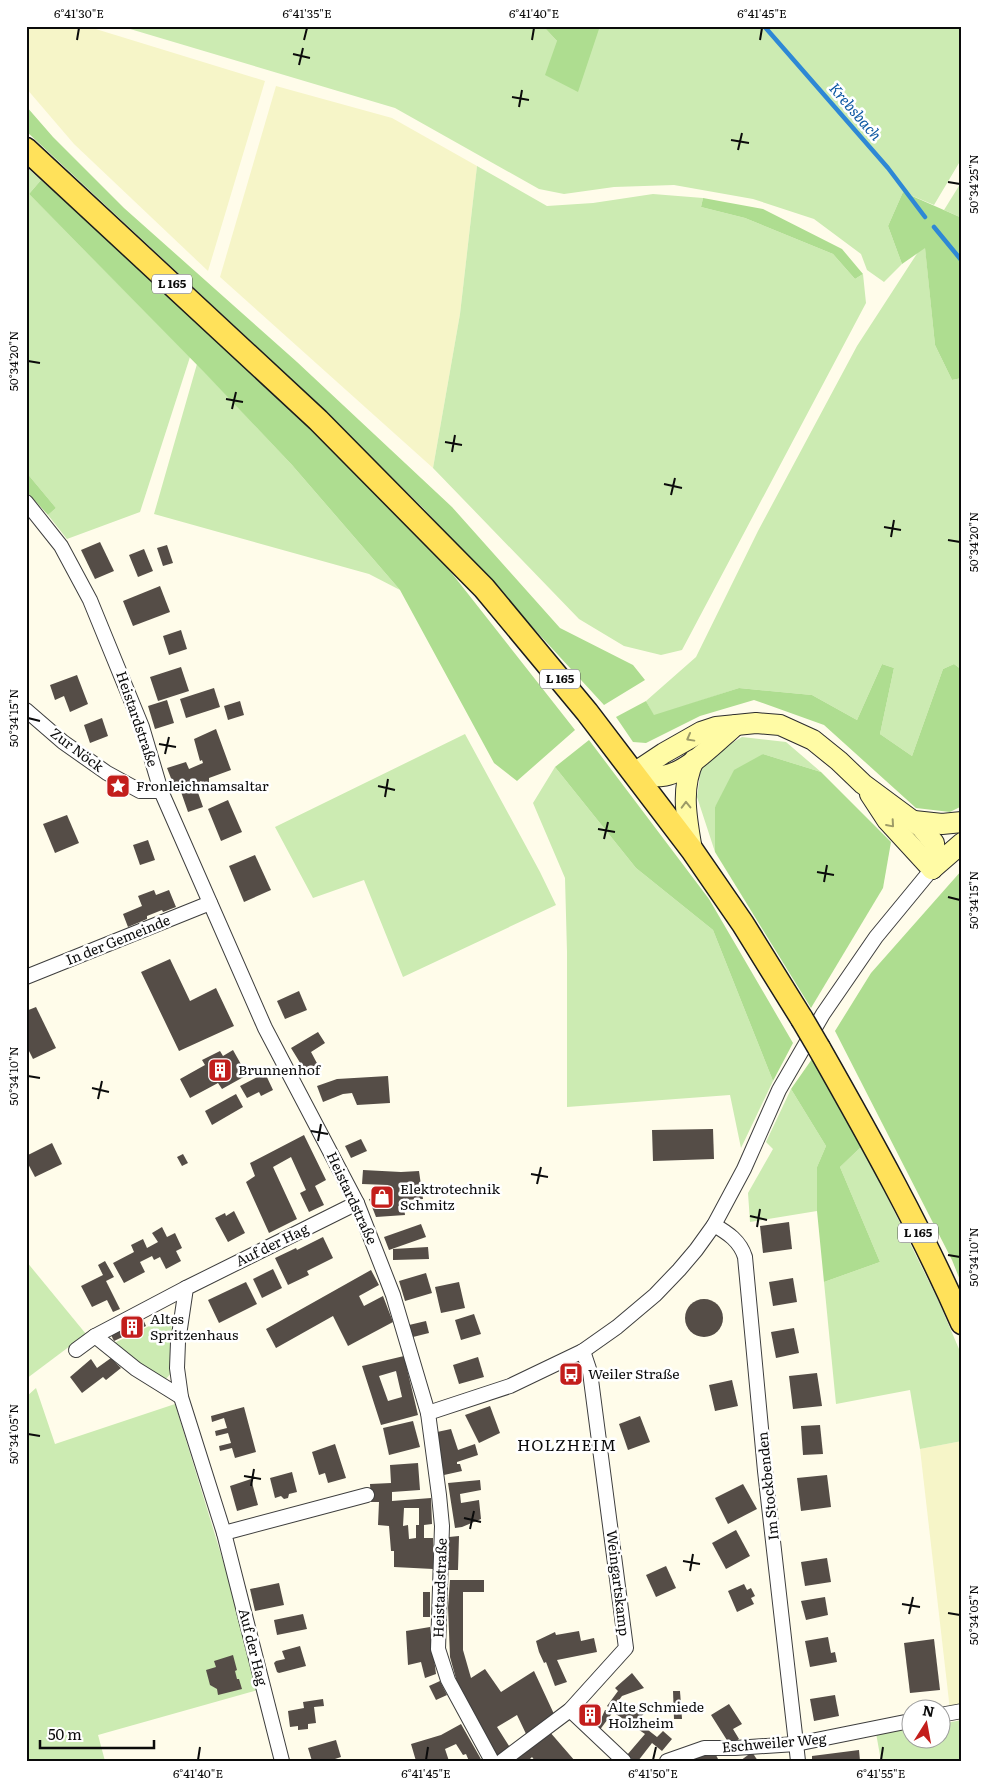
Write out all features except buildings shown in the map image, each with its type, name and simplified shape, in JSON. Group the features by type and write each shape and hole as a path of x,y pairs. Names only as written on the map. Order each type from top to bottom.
{"main road":[{"name":"L 165","path":"26,149 282,385 399,500 484,588 587,712 692,850 742,924 802,1019 898,1192 962,1323"},
{"path":"634,773 701,732 716,727 766,723 780,725 803,734 823,748 863,784 914,821 927,833 934,843 935,858 932,869"},
{"path":"634,773 653,776 668,775 694,760 736,726"},
{"name":"L 165","path":"692,850 686,818 686,803 687,779 694,760"},
{"path":"863,784 887,820 932,869"},
{"path":"914,821 942,824 962,822"},
{"path":"932,869 962,842"}],"street":[{"name":"Heistardstraße","path":"26,502 61,546 90,600 142,727 160,791 265,1028 357,1203 394,1295 428,1413 442,1526 438,1649 448,1680 492,1761"},
{"name":"Zur Nöck","path":"26,710 63,742 107,773 140,791 160,791"},
{"path":"428,1413 510,1386 583,1351 617,1327 655,1295 696,1250 714,1225 744,1169 779,1090 824,1014 876,936 932,869"},
{"name":"In der Gemeinde","path":"26,977 210,903"},
{"name":"Auf der Hag","path":"76,1350 95,1336 186,1288 357,1203"},
{"name":"Im Stockbenden","path":"714,1225 735,1239 745,1257 765,1471 798,1761"},
{"name":"Auf der Hag","path":"186,1288 178,1342 177,1368 181,1397 224,1533 282,1761"},
{"path":"95,1336 136,1368 181,1397"},
{"name":"Weingartskamp","path":"502,1761 570,1710 626,1648 590,1372 583,1351"},
{"path":"224,1533 367,1495"},
{"path":"570,1710 624,1761"},
{"name":"Eschweiler Weg","path":"667,1761 704,1748 796,1744 900,1724"}],"green space":[{"path":"26,26 86,26 265,81 208,271 74,144 26,88"},
{"path":"120,26 543,26 557,41 599,28 619,26 962,26 962,158 934,205 903,192 888,226 902,264 884,282 867,270 861,254 814,219 753,199 674,185 614,187 564,194 539,189 395,108"},
{"path":"543,26 619,26 599,29 578,92 545,75 557,41"},
{"path":"276,86 392,118 477,166 460,314 433,468 220,277"},
{"path":"26,106 53,137 124,208 297,362 452,507 560,628 633,665 645,680 604,705 424,509 286,374 26,131"},
{"path":"477,166 547,206 593,203 653,194 703,198 701,207 745,218 833,254 855,279 863,274 866,303 682,650 661,655 624,646 579,619 433,468 460,314"},
{"path":"26,167 41,180 29,194 190,357 140,512 67,539 48,515 56,508 26,472"},
{"path":"41,180 244,361 417,529 575,730 517,781 494,763 400,590 292,465 203,371 29,194"},
{"path":"962,181 962,218 944,210"},
{"path":"903,192 962,218 962,378 952,380 935,345 925,248 902,264 888,226"},
{"path":"703,198 763,209 842,249 863,274 855,279 833,254 745,218 701,207"},
{"path":"925,247 935,345 952,380 962,378 962,670 954,664 943,669 912,756 880,734 894,668 882,664 857,720 812,695 739,688 654,716 646,701 696,657 758,531 857,346 918,252"},
{"path":"197,364 292,465 400,590 369,574 154,514"},
{"path":"26,472 56,508 48,515 26,491"},
{"path":"882,664 894,668 880,734 912,756 943,669 954,664 962,670 962,806 950,812 916,808 824,725 754,700 700,716 646,743 633,742 616,717 646,701 654,715 739,688 812,695 857,720"},
{"path":"465,734 556,905 403,977 364,880 313,898 275,827"},
{"path":"742,737 786,742 821,772 763,754 715,807 715,852 697,797 702,761"},
{"path":"589,740 709,899 793,1043 773,1081 713,930 636,868 555,767"},
{"path":"763,754 821,772 891,842 883,888 811,1008 715,852 715,807 734,770"},
{"path":"555,767 636,868 713,930 773,1081 741,1148 730,1095 567,1107 565,878 533,803"},
{"path":"962,870 962,1285 952,1260 835,1031 871,973"},
{"path":"812,1059 862,1146 840,1167 880,1262 824,1282 817,1211 817,1167 826,1146 791,1089"},
{"path":"791,1089 826,1146 817,1167 817,1211 750,1222 748,1193 773,1149 766,1142"},
{"path":"862,1146 938,1300 962,1356 962,1441 920,1449 910,1390 836,1404 824,1282 880,1262 840,1167"},
{"path":"26,1261 86,1334 26,1379"},
{"path":"170,1316 174,1344 173,1371 165,1380 151,1374 112,1344"},
{"path":"36,1388 55,1444 175,1404 261,1689 98,1735 105,1761 26,1761 26,1397"},
{"path":"962,1441 962,1708 950,1710 950,1700 920,1449"},
{"path":"962,1720 962,1761 881,1761 876,1733 900,1729 900,1750 950,1750 950,1722"}],"waterway":[{"name":"Krebsbach","path":"764,26 888,168 925,217"},
{"name":"Krebsbach","path":"934,227 962,261"}],"place":[{"name":"Fronleichnamsaltar","path":"118,786"},
{"name":"Brunnenhof","path":"220,1070"},
{"name":"Elektrotechnik Schmitz","path":"382,1197"},
{"name":"Altes Spritzenhaus","path":"132,1327"},
{"name":"Weiler Straße","path":"571,1374"},
{"name":"Alte Schmiede Holzheim","path":"590,1715"}],"district":[{"name":"HOLZHEIM","path":"567,1445"}]}
